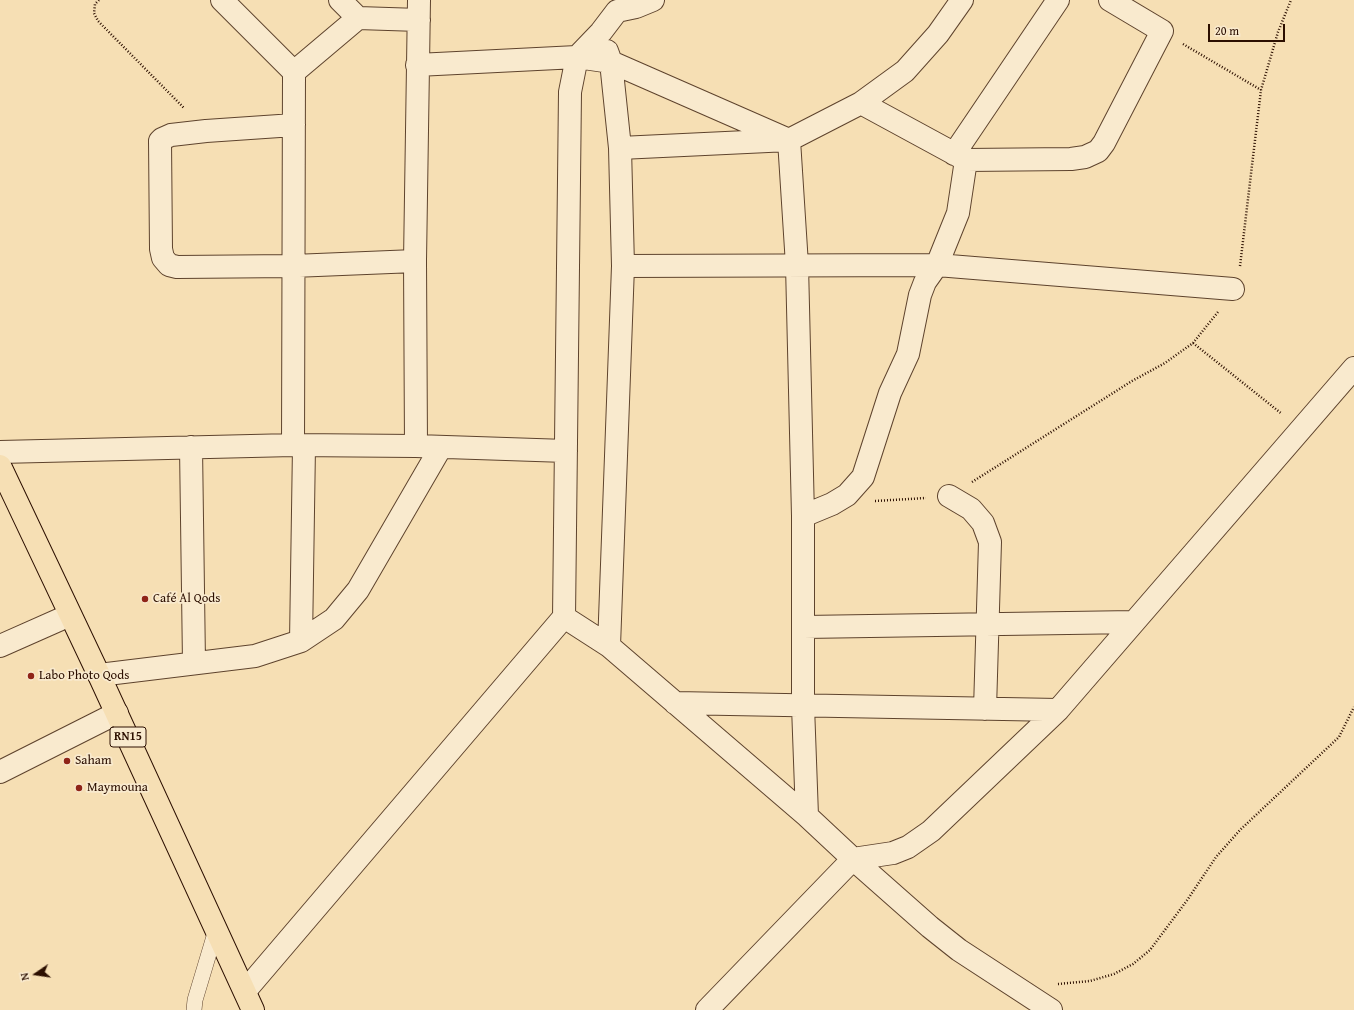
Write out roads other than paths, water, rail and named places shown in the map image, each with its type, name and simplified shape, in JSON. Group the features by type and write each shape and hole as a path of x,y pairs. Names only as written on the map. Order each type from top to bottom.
{"main road":[{"name":"RN15","path":"0,466 117,712 249,1000"}],"street":[{"path":"222,0 294,72 293,266 301,641"},
{"path":"340,0 358,18"},
{"path":"249,1000 564,617 570,92 577,57 601,32 612,5 636,7 653,0"},
{"path":"620,148 789,140 861,103 905,71 938,34 962,0"},
{"path":"803,516 832,504 847,495 862,477 890,393 908,354 920,295 925,282 937,265 958,213 960,157 1058,0"},
{"path":"861,103 960,157 1072,160 1085,157 1098,151 1104,143 1162,32 1110,0"},
{"path":"294,72 358,18 419,10 415,261 416,446"},
{"path":"601,32 611,62 620,148 623,266 609,646"},
{"path":"417,65 577,57 611,62 789,140"},
{"path":"294,125 171,135 160,141 161,249 163,258 168,265 177,267 293,266 415,261"},
{"path":"789,140 797,265 803,516 803,706 807,816"},
{"path":"623,266 937,265 1233,289"},
{"path":"707,1010 854,859 893,853 908,847 931,831 1058,710 1354,368"},
{"path":"0,452 298,446 416,446 566,451"},
{"path":"191,447 194,663"},
{"path":"99,675 255,656 301,641 334,619 358,590 441,447"},
{"path":"949,496 975,513 983,523 990,542 985,709"},
{"path":"0,646 70,615"},
{"path":"564,617 609,646 807,816 930,927 959,950 1051,1010"},
{"path":"804,627 1134,622"},
{"path":"675,703 1058,710"},
{"path":"0,772 117,712"}],"lane":[{"path":"194,1010 195,1000 216,930"}],"place":[{"name":"Café Al Qods","path":"145,599"},
{"name":"Labo Photo Qods","path":"31,676"},
{"name":"Saham","path":"67,761"},
{"name":"Maymouna","path":"79,788"}]}
